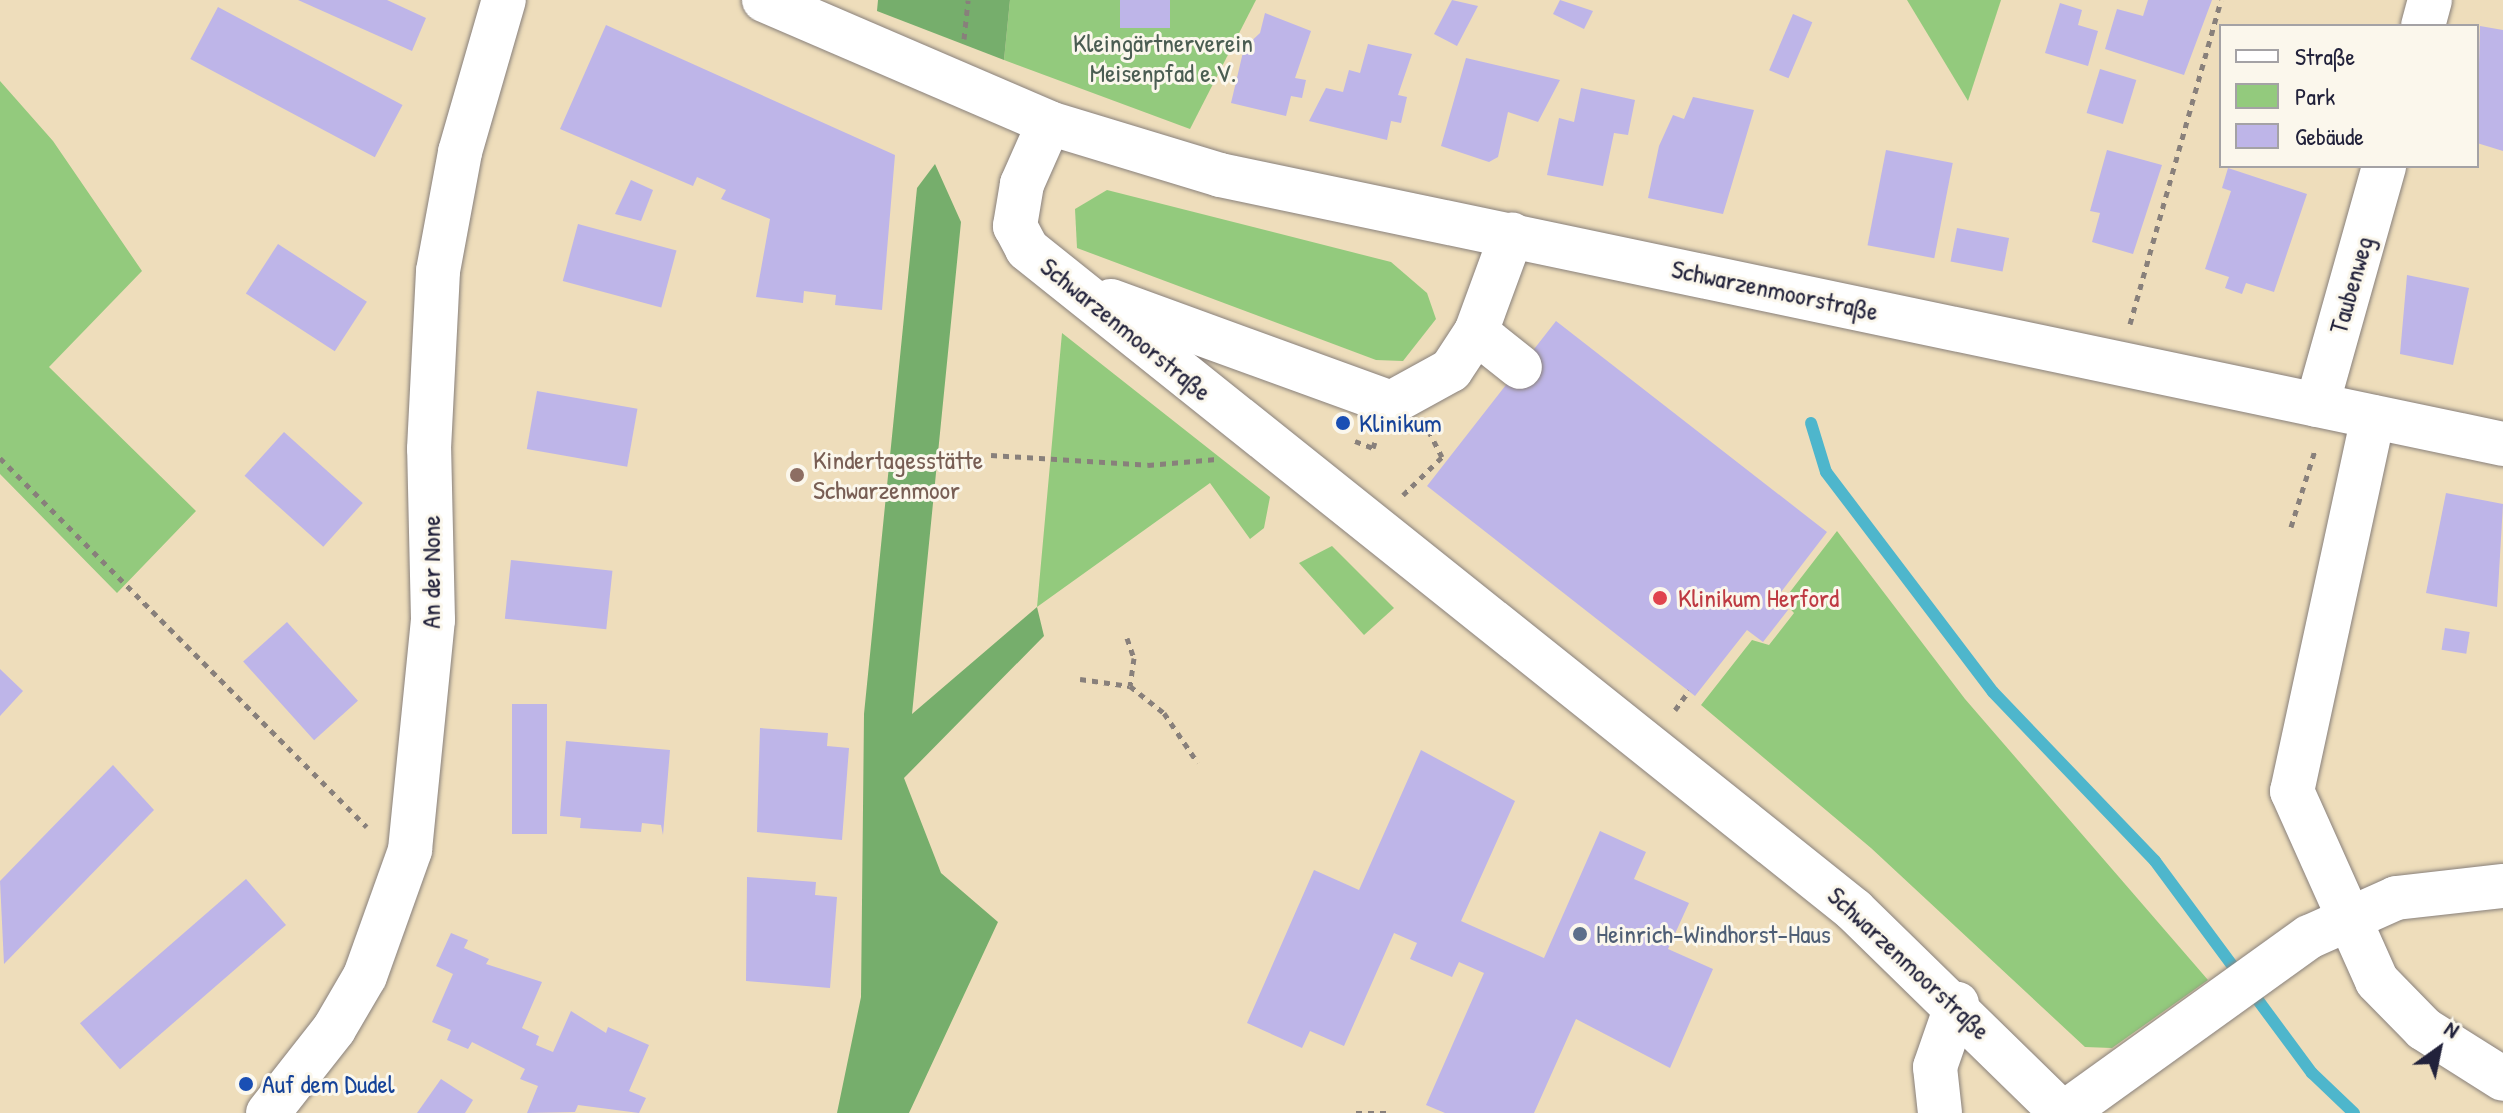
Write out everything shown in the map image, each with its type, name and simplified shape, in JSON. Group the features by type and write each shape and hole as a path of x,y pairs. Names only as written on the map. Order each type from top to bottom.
{"street":[{"name":"An der None","path":"268,1113 334,1029 365,976 410,850 433,620 429,449 438,271 460,152 504,0"},
{"name":"Schwarzenmoorstraße","path":"764,0 1049,123 1220,175 2503,444"},
{"path":"2424,24 2430,0"},
{"name":"Schwarzenmoorstraße","path":"1049,123 1022,184 1015,226 1027,249 1250,430 1688,773 1957,1004 2063,1113"},
{"name":"Taubenweg","path":"2317,405 2383,168"},
{"path":"1075,286 1353,394 1391,403 1424,392 1451,370 1476,332 1512,234"},
{"path":"1476,332 1520,367"},
{"path":"2373,417 2292,791 2347,920 2377,981 2424,1029 2503,1079"},
{"path":"2063,1113 2283,955 2347,920 2429,890 2503,886"},
{"path":"1940,1113 1935,1067 1957,1004"}],"path":[{"path":"2119,363 2221,1"},
{"path":"1422,483 1442,457 1427,429 1424,392"},
{"path":"2291,527 2315,456 2317,405"},
{"path":"991,455 1148,465 1226,458 1250,430"},
{"path":"0,458 368,827 410,850"},
{"path":"1127,638 1134,658 1130,686"},
{"path":"1080,679 1130,686 1164,713 1198,763"},
{"path":"1356,1113 1388,1113"}],"green space":[{"path":"878,0 1010,0 1004,60 877,11"},
{"name":"Kleingärtnerverein Meisenpfad e.V.","path":"1010,0 1256,0 1190,129 1004,60"},
{"path":"1907,0 2001,0 1968,101"},
{"path":"0,81 53,141 142,271 49,367 196,511 117,593 0,474"},
{"path":"935,164 961,222 912,714 1037,607 1044,636 904,778 941,873 998,922 909,1113 837,1113 861,997 864,714 917,188"},
{"path":"1107,190 1391,262 1427,293 1436,319 1403,361 1376,360 1077,248 1075,209"},
{"path":"1062,333 1270,497 1264,528 1250,539 1210,483 1037,607"},
{"path":"1837,531 1965,699 2208,980 2112,1048 2085,1047 1871,848 1701,705 1752,640 1769,645 1794,613 1783,601"},
{"path":"1332,546 1394,608 1364,635 1299,563"}],"building":[{"path":"298,0 387,0 426,18 412,51"},
{"path":"1120,0 1170,0 1170,28 1120,28"},
{"path":"1452,0 1478,6 1457,46 1434,34"},
{"path":"1560,0 1593,11 1584,29 1553,14"},
{"path":"2148,0 2212,0 2184,75 2105,49 2117,9 2143,16"},
{"path":"2060,3 2082,10 2078,25 2098,31 2088,66 2045,53"},
{"path":"218,7 403,105 375,157 190,59"},
{"path":"1265,13 1311,31 1295,78 1306,80 1302,98 1291,96 1286,116 1231,103 1244,48 1260,33"},
{"path":"1793,14 1812,22 1788,78 1769,70"},
{"path":"606,25 895,155 882,310 835,305 836,295 804,291 803,303 756,297 770,219 721,199 726,190 697,177 693,186 560,129"},
{"path":"2480,26 2503,30 2503,151 2479,144"},
{"path":"1368,44 1412,54 1398,95 1407,97 1401,123 1391,121 1387,140 1309,121 1326,88 1343,92 1349,70 1360,73"},
{"path":"1466,58 1560,80 1538,122 1508,112 1498,157 1489,162 1441,146"},
{"path":"2100,69 2136,80 2123,124 2087,113"},
{"path":"1581,88 1635,100 1628,135 1614,133 1603,186 1547,175 1559,118 1574,122"},
{"path":"1693,97 1754,110 1723,214 1648,198 1659,146 1673,115 1684,119"},
{"path":"1886,150 1953,163 1934,258 1867,245"},
{"path":"2107,150 2162,165 2133,254 2092,242 2100,213 2090,211"},
{"path":"2228,168 2307,194 2274,292 2246,283 2242,294 2225,288 2229,277 2205,269 2231,191 2222,188"},
{"path":"631,180 653,190 641,221 615,214"},
{"path":"578,224 677,250 661,307 563,281"},
{"path":"1957,228 2009,238 2003,271 1951,261"},
{"path":"278,244 367,302 335,351 246,293"},
{"path":"2407,275 2469,288 2453,365 2400,354"},
{"path":"1556,321 1827,532 1775,600 1788,610 1763,642 1747,630 1695,696 1427,486"},
{"path":"537,391 637,409 627,467 527,449"},
{"path":"284,432 363,503 323,547 245,476"},
{"path":"2446,493 2503,504 2497,607 2426,593"},
{"path":"511,560 612,571 606,629 505,619"},
{"path":"287,622 358,701 314,740 243,661"},
{"path":"2445,628 2470,632 2466,654 2442,650"},
{"path":"0,669 23,691 0,716"},
{"path":"512,704 547,704 547,834 512,834"},
{"path":"760,728 828,733 827,746 849,748 842,840 757,832"},
{"path":"566,741 670,750 663,835 661,825 642,823 641,832 580,828 581,818 560,816"},
{"name":"Heinrich-Windhorst-Haus","path":"1421,750 1515,801 1461,921 1544,958 1600,831 1646,852 1634,879 1689,903 1668,949 1713,969 1670,1068 1576,1019 1534,1113 1445,1113 1426,1105 1484,973 1459,962 1452,977 1410,959 1417,943 1394,933 1344,1046 1310,1031 1302,1048 1247,1023 1314,870 1359,890"},
{"path":"113,765 154,810 4,964 0,881"},
{"path":"747,877 816,882 815,895 837,897 830,988 746,981"},
{"path":"246,879 286,925 120,1069 80,1023"},
{"path":"451,933 468,940 464,948 489,959 486,964 542,982 522,1028 539,1036 536,1045 553,1052 571,1011 606,1033 608,1027 649,1045 629,1091 646,1098 639,1113 578,1105 575,1112 527,1113 538,1086 520,1079 525,1069 472,1042 468,1049 447,1040 451,1030 432,1022 453,974 436,966"},
{"path":"441,1079 473,1100 465,1113 417,1113"}],"waterway":[{"path":"1811,423 1826,472 1993,692 2155,861 2312,1073 2354,1113"}],"place":[{"name":"Klinikum","path":"1343,423"},
{"name":"Kindertagesstätte Schwarzenmoor","path":"797,475"},
{"name":"Klinikum Herford","path":"1660,598"},
{"name":"Heinrich-Windhorst-Haus","path":"1580,934"},
{"name":"Auf dem Dudel","path":"246,1084"}]}
